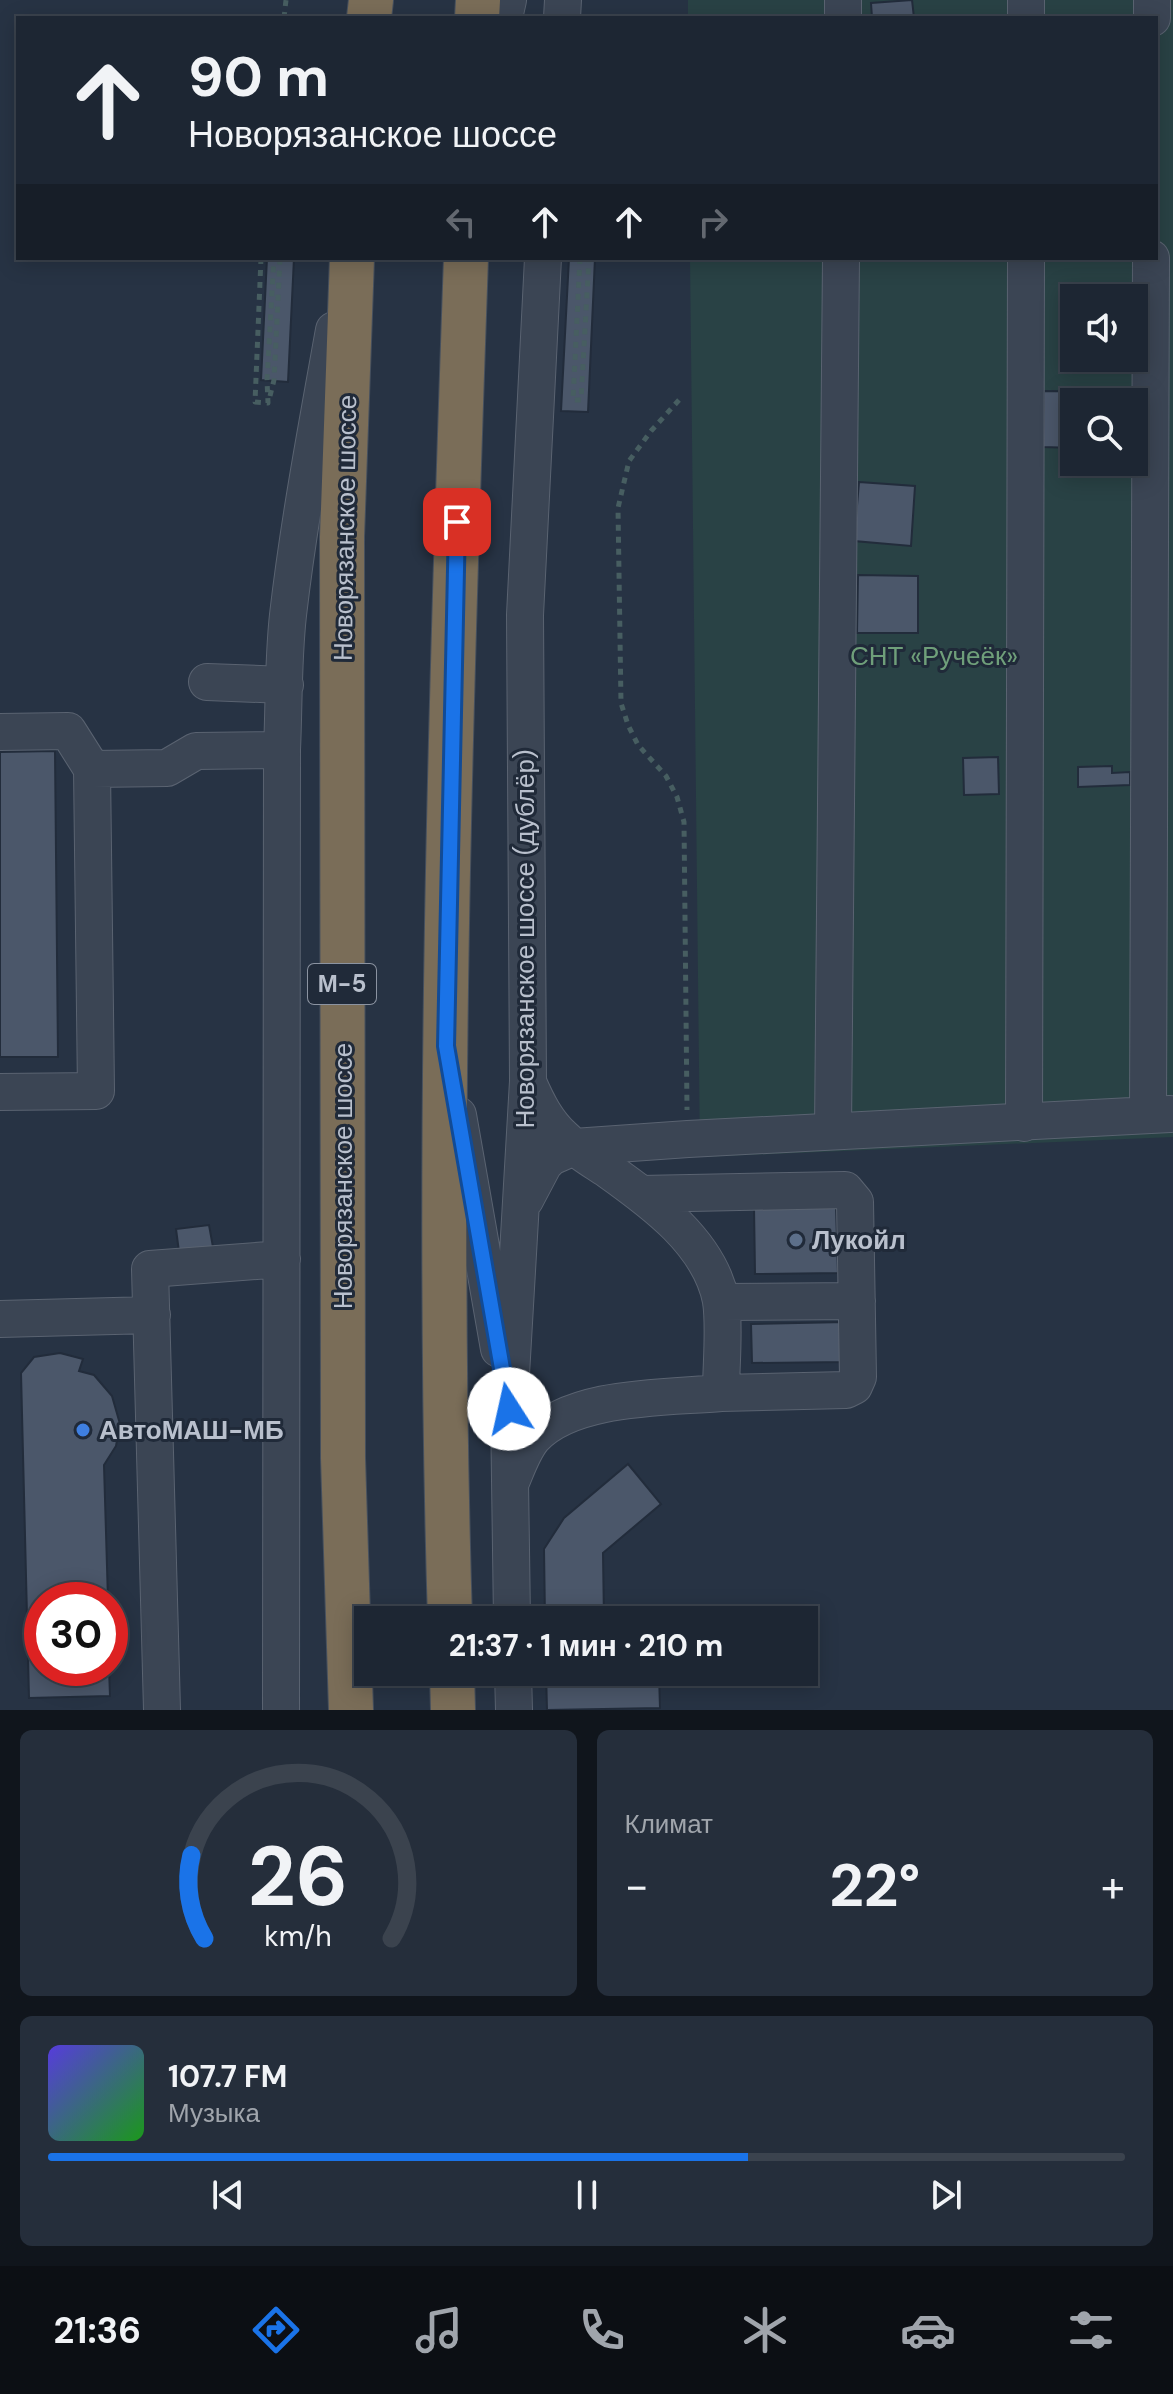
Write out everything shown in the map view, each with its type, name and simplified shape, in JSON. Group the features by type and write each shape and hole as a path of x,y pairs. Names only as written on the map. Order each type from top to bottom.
{"highway":[{"name":"Новорязанское шоссе","path":"350,260 342,599 343,1458 351,1710"},
{"path":"450,1606 446,1494 446,1046 453,617 466,260"},
{"path":"452,1686 453,1710"}],"street":[{"path":"281,1710 282,750 288,618 316,431 350,260"},
{"name":"Новорязанское шоссе (дублёр)","path":"512,1606 509,1409 528,1081 525,615 543,260"},
{"path":"833,1131 841,260"},
{"path":"1024,1123 1026,260"},
{"path":"520,1217 529,1189 544,1164 574,1147 1161,1114 1151,260"},
{"path":"207,682 285,685"},
{"path":"0,732 68,731 92,769 96,1091 0,1092"},
{"path":"92,769 167,768 196,751 282,750"},
{"path":"446,1046 509,1409"},
{"path":"528,1081 542,1112 553,1127 574,1147 641,1194 696,1247 712,1273 721,1302 721,1393"},
{"path":"509,1485 532,1440 556,1419 594,1406 721,1393 846,1390 854,1386 858,1377 855,1202 845,1190 641,1194"},
{"path":"162,1710 150,1269 282,1259"},
{"path":"721,1302 857,1301"},
{"path":"0,1319 152,1315"},
{"path":"513,1686 514,1710"}],"path":[{"path":"261,260 255,402 268,403 274,380 277,260"},
{"path":"580,260 573,400 581,400 589,260"},
{"path":"679,400 629,461 618,508 621,703 638,745 666,776 677,797 684,822 688,1139"}],"green space":[{"name":"СНТ «Ручеёк»","path":"688,0 1173,0 1173,1137 700,1157 690,260 1158,260 1158,16 688,16"}],"building":[{"path":"912,0 914,16 872,16 871,3"},
{"path":"267,260 294,260 288,382 261,380"},
{"path":"569,260 595,260 588,412 561,411"},
{"path":"1044,391 1060,391 1060,448 1043,447"},
{"path":"859,482 915,486 911,546 854,541"},
{"path":"858,575 918,576 918,633 857,633"},
{"path":"55,751 58,1057 0,1057 0,752"},
{"path":"998,757 999,794 964,795 963,758"},
{"path":"1112,766 1112,773 1130,772 1130,785 1078,787 1078,767"},
{"name":"Лукойл","path":"836,1205 838,1273 755,1274 754,1207"},
{"path":"209,1225 213,1247 179,1252 176,1229"},
{"path":"846,1322 846,1362 752,1363 751,1324"},
{"path":"60,1353 83,1359 79,1371 94,1375 112,1396 120,1424 116,1446 104,1465 107,1582 26,1582 21,1373 34,1357"},
{"path":"628,1464 661,1504 603,1553 604,1606 545,1606 544,1549 564,1518"},
{"path":"29,1686 110,1686 110,1696 29,1698"},
{"path":"546,1686 659,1686 660,1708 547,1710"}],"place":[{"name":"Лукойл","path":"796,1240"},
{"name":"АвтоМАШ-МБ","path":"83,1430"}],"route":[{"path":"457,522 446,1046 509,1409"}]}
